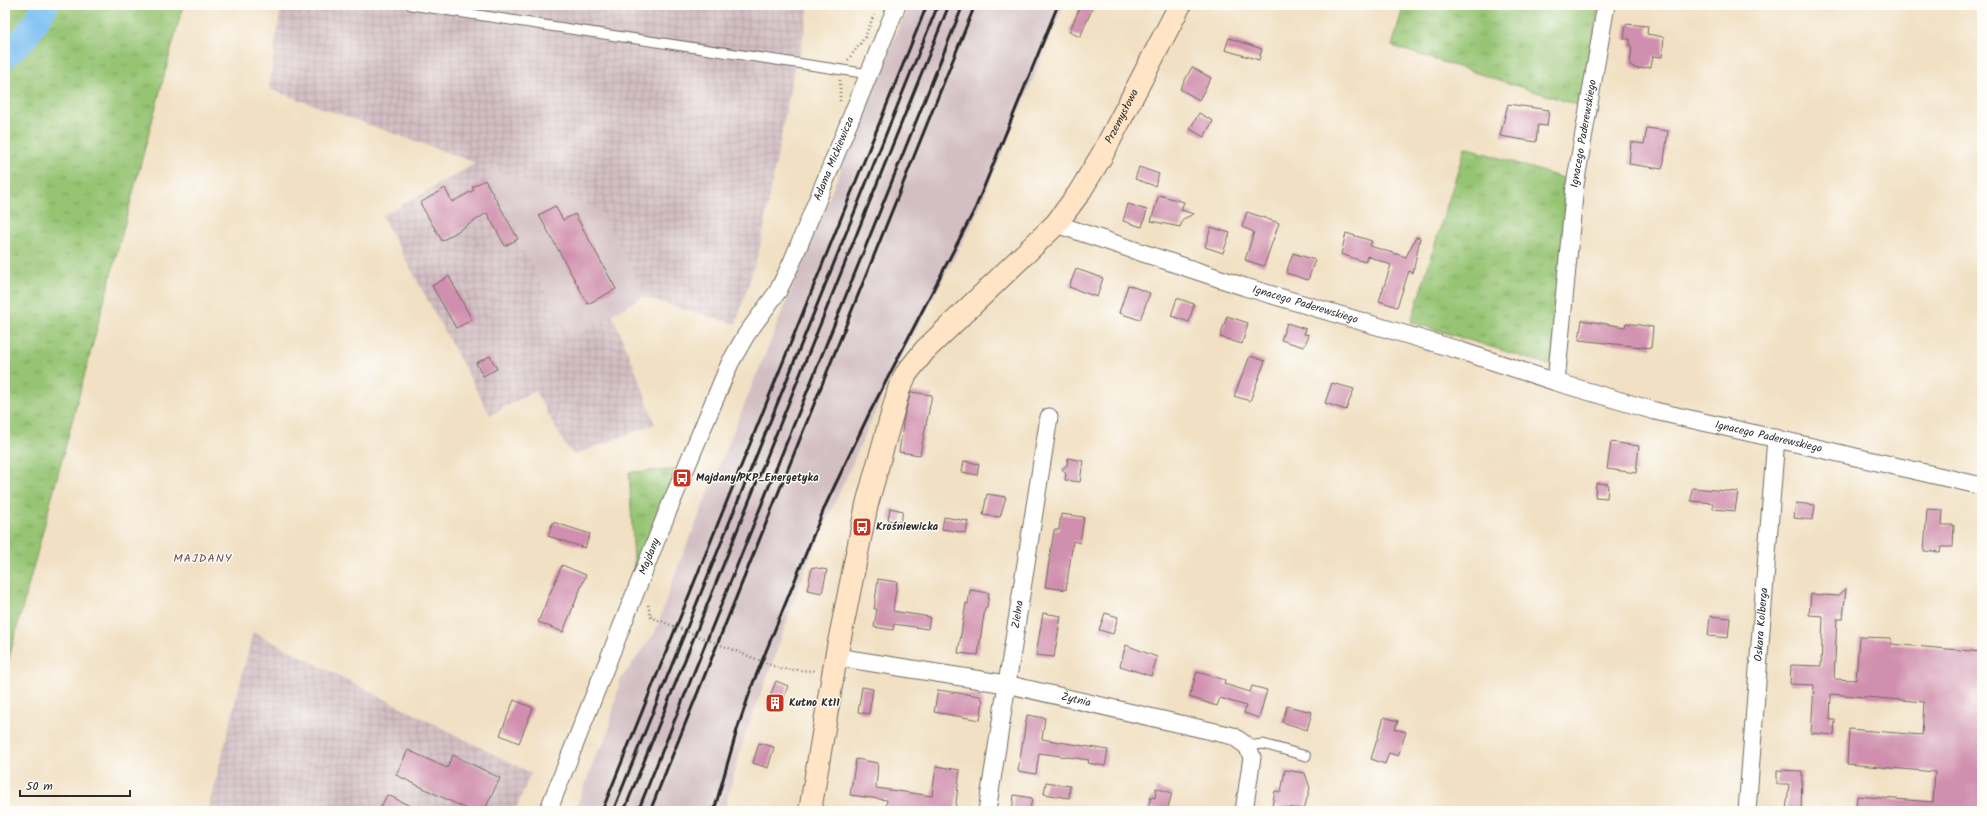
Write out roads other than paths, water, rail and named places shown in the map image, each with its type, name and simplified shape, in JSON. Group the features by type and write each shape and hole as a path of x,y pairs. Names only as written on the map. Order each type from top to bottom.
{"street":[{"name":"Adama Mickiewicza","path":"766,309 778,291 792,262 897,5"},
{"name":"Przemysłowa","path":"1056,224 1079,193 1102,155 1180,5"},
{"name":"Ignacego Paderewskiego","path":"1556,382 1575,185 1606,5"},
{"name":"Ignacego Paderewskiego","path":"1056,224 1245,287 1455,349 1556,382 1655,411 1982,486"},
{"path":"810,811 835,665 867,504 899,389 906,374 926,350 1056,224"},
{"name":"Majdany","path":"548,811 730,363 746,335 766,309"},
{"name":"Zielna","path":"987,811 1049,417"},
{"name":"Oskara Kolberga","path":"1747,811 1776,438"},
{"name":"Żytnia","path":"835,665 1006,684 1234,736 1247,746"},
{"path":"1244,811 1252,757 1247,746"}],"lane":[{"path":"411,5 869,74"},
{"path":"1247,746 1263,744 1306,756"}],"waterway":[{"path":"5,56 26,36 46,5"}],"railway":[{"path":"602,811 927,5"},
{"path":"613,811 938,5"},
{"path":"624,811 949,5"},
{"path":"638,811 963,5"},
{"path":"650,811 975,5"},
{"path":"714,811 737,730 753,683 826,504 869,414 975,209 1058,5"}],"place":[{"name":"Majdany/PKP_Energetyka","path":"682,478"},
{"name":"Krośniewicka","path":"862,527"},
{"name":"Kutno Kt11","path":"775,703"}],"district":[{"name":"MAJDANY","path":"203,558"}]}
